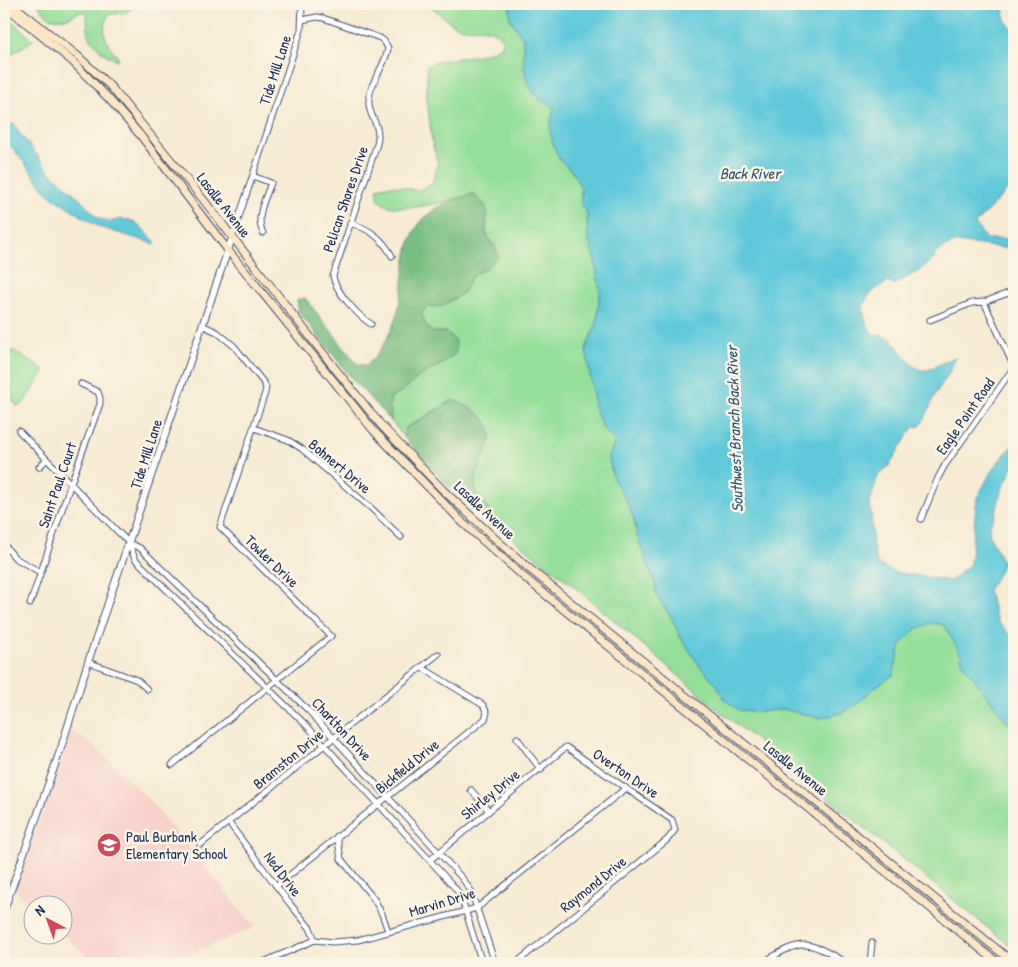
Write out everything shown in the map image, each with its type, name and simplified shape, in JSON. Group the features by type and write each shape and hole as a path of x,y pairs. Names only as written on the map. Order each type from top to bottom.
{"main road":[{"name":"Lasalle Avenue","path":"9,5 79,57 111,87 196,190 364,404 401,447 468,515 531,570 1014,963"},
{"name":"Lasalle Avenue","path":"9,5 73,62 109,99 165,166 228,249 363,418 463,523 525,578 998,963"}],"street":[{"name":"Tide Mill Lane","path":"4,910 61,748 88,662 253,176 301,30 302,4"},
{"name":"Pelican Shores Drive","path":"302,20 317,16 324,18 380,38 388,48 369,98 369,109 378,132 377,144 334,271 334,280 362,318 371,324"},
{"path":"253,176 271,183 259,217 263,234"},
{"path":"350,223 374,233 384,242 392,256"},
{"path":"930,320 972,303 984,302 1014,290"},
{"name":"Eagle Point Road","path":"921,519 934,486 945,465 1014,367 984,302"},
{"name":"Towler Drive","path":"172,765 331,636 220,527 266,387 250,364 227,339 202,326"},
{"name":"Saint Paul Court","path":"30,604 100,404 98,392 81,384"},
{"name":"Bohnert Drive","path":"254,428 288,440 302,449 402,537"},
{"name":"Charlton Drive","path":"19,431 129,543 140,548 277,680 334,738 438,852 468,886 495,963"},
{"path":"39,467 46,460"},
{"name":"Charlton Drive","path":"129,543 135,559 325,746 458,892 482,963"},
{"path":"6,547 15,558 40,572"},
{"name":"Bramston Drive","path":"200,845 438,654"},
{"path":"88,662 137,680 147,689"},
{"name":"Bickfield Drive","path":"276,886 486,716 485,707 479,702 421,667"},
{"path":"517,738 541,770"},
{"name":"Shirley Drive","path":"430,860 566,748"},
{"name":"Overton Drive","path":"566,748 672,820"},
{"name":"Marvin Drive","path":"261,963 315,940 333,942 358,940 477,908 626,788"},
{"path":"471,790 489,811"},
{"name":"Raymond Drive","path":"516,963 667,840 676,830 672,820"},
{"name":"Ned Drive","path":"229,823 310,928 315,940"},
{"path":"337,836 341,859 374,899 388,931"},
{"path":"870,963 872,943"},
{"path":"762,963 793,946 803,944 822,948 846,963"}],"shaded area":[{"name":"Paul Burbank Elementary School","path":"71,730 97,748 148,799 255,927 169,963 95,963 72,942 72,894 22,894 22,898 15,891"}],"green space":[{"path":"38,4 135,4 127,12 109,14 106,20 106,37 118,57 117,61 102,52 88,35 87,13 79,12 70,17 50,18"},
{"path":"338,4 404,4 384,9 361,11"},
{"path":"424,4 510,4 510,19 523,38 524,68 538,98 554,107 550,128 559,159 572,171 581,188 581,202 587,214 588,237 595,261 600,291 597,323 586,349 603,429 615,441 609,458 613,478 627,502 634,519 637,536 655,584 656,595 671,617 682,640 700,666 717,685 725,700 760,712 783,709 819,718 841,713 857,704 875,687 893,675 901,644 916,629 931,623 945,625 964,665 1014,731 1014,942 1008,944 715,707 581,592 496,525 497,520 480,498 475,484 479,466 490,444 453,400 405,428 404,437 391,421 389,398 423,374 445,363 447,332 432,332 422,316 423,311 428,307 442,306 462,294 472,276 486,268 496,247 487,232 488,214 473,194 434,204 401,208 387,206 379,199 378,188 397,186 416,191 432,184 438,164 432,142 427,98 427,66 439,61 487,53 502,46 503,40 493,31 460,27"},
{"path":"4,14 33,40 4,59"},
{"path":"473,194 485,206 487,215 485,229 499,257 486,268 472,276 462,294 442,306 428,307 423,311 422,316 432,332 447,332 455,341 456,353 448,360 426,372 399,394 390,398 391,421 353,380 299,312 297,300 305,298 357,364 366,365 385,342 396,318 407,253 413,234 424,218 443,204"},
{"path":"13,350 45,371 22,405 17,406 4,390 4,365"},
{"path":"453,400 468,406 482,416 490,428 489,445 480,466 475,486 481,501 497,520 496,525 490,524 447,485 404,437 405,429"}],"water":[{"name":"Back River","path":"510,4 1006,4 1005,19 1014,30 1014,183 975,224 986,239 1014,239 1014,246 1004,248 957,242 943,248 934,255 935,258 917,272 893,285 888,282 879,287 868,297 863,309 867,324 872,333 891,339 917,368 928,370 955,357 920,426 913,427 888,467 878,476 870,501 873,546 877,564 894,572 951,581 970,564 977,498 994,467 1014,444 1014,464 1001,492 995,516 990,525 989,534 1003,563 988,590 997,621 1014,637 1014,731 964,665 959,651 944,625 931,623 916,629 901,644 893,675 875,687 857,704 841,713 819,718 783,709 760,712 739,710 725,700 717,685 700,666 682,640 671,617 656,595 655,584 637,536 634,519 627,502 613,478 609,458 615,441 603,429 595,410 586,349 597,323 600,291 595,261 588,237 587,214 581,202 581,188 572,171 559,159 552,141 550,128 554,107 538,98 527,83 524,68 523,38 510,18"},
{"path":"15,124 18,131 50,172 98,218 109,222 121,219 130,220 139,225 155,241 155,244 99,227 51,196 12,147 4,146 4,130 8,125"}],"place":[{"name":"Paul Burbank Elementary School","path":"109,845"}],"water label":[{"name":"Southwest Branch Back River","path":"734,429"}]}
